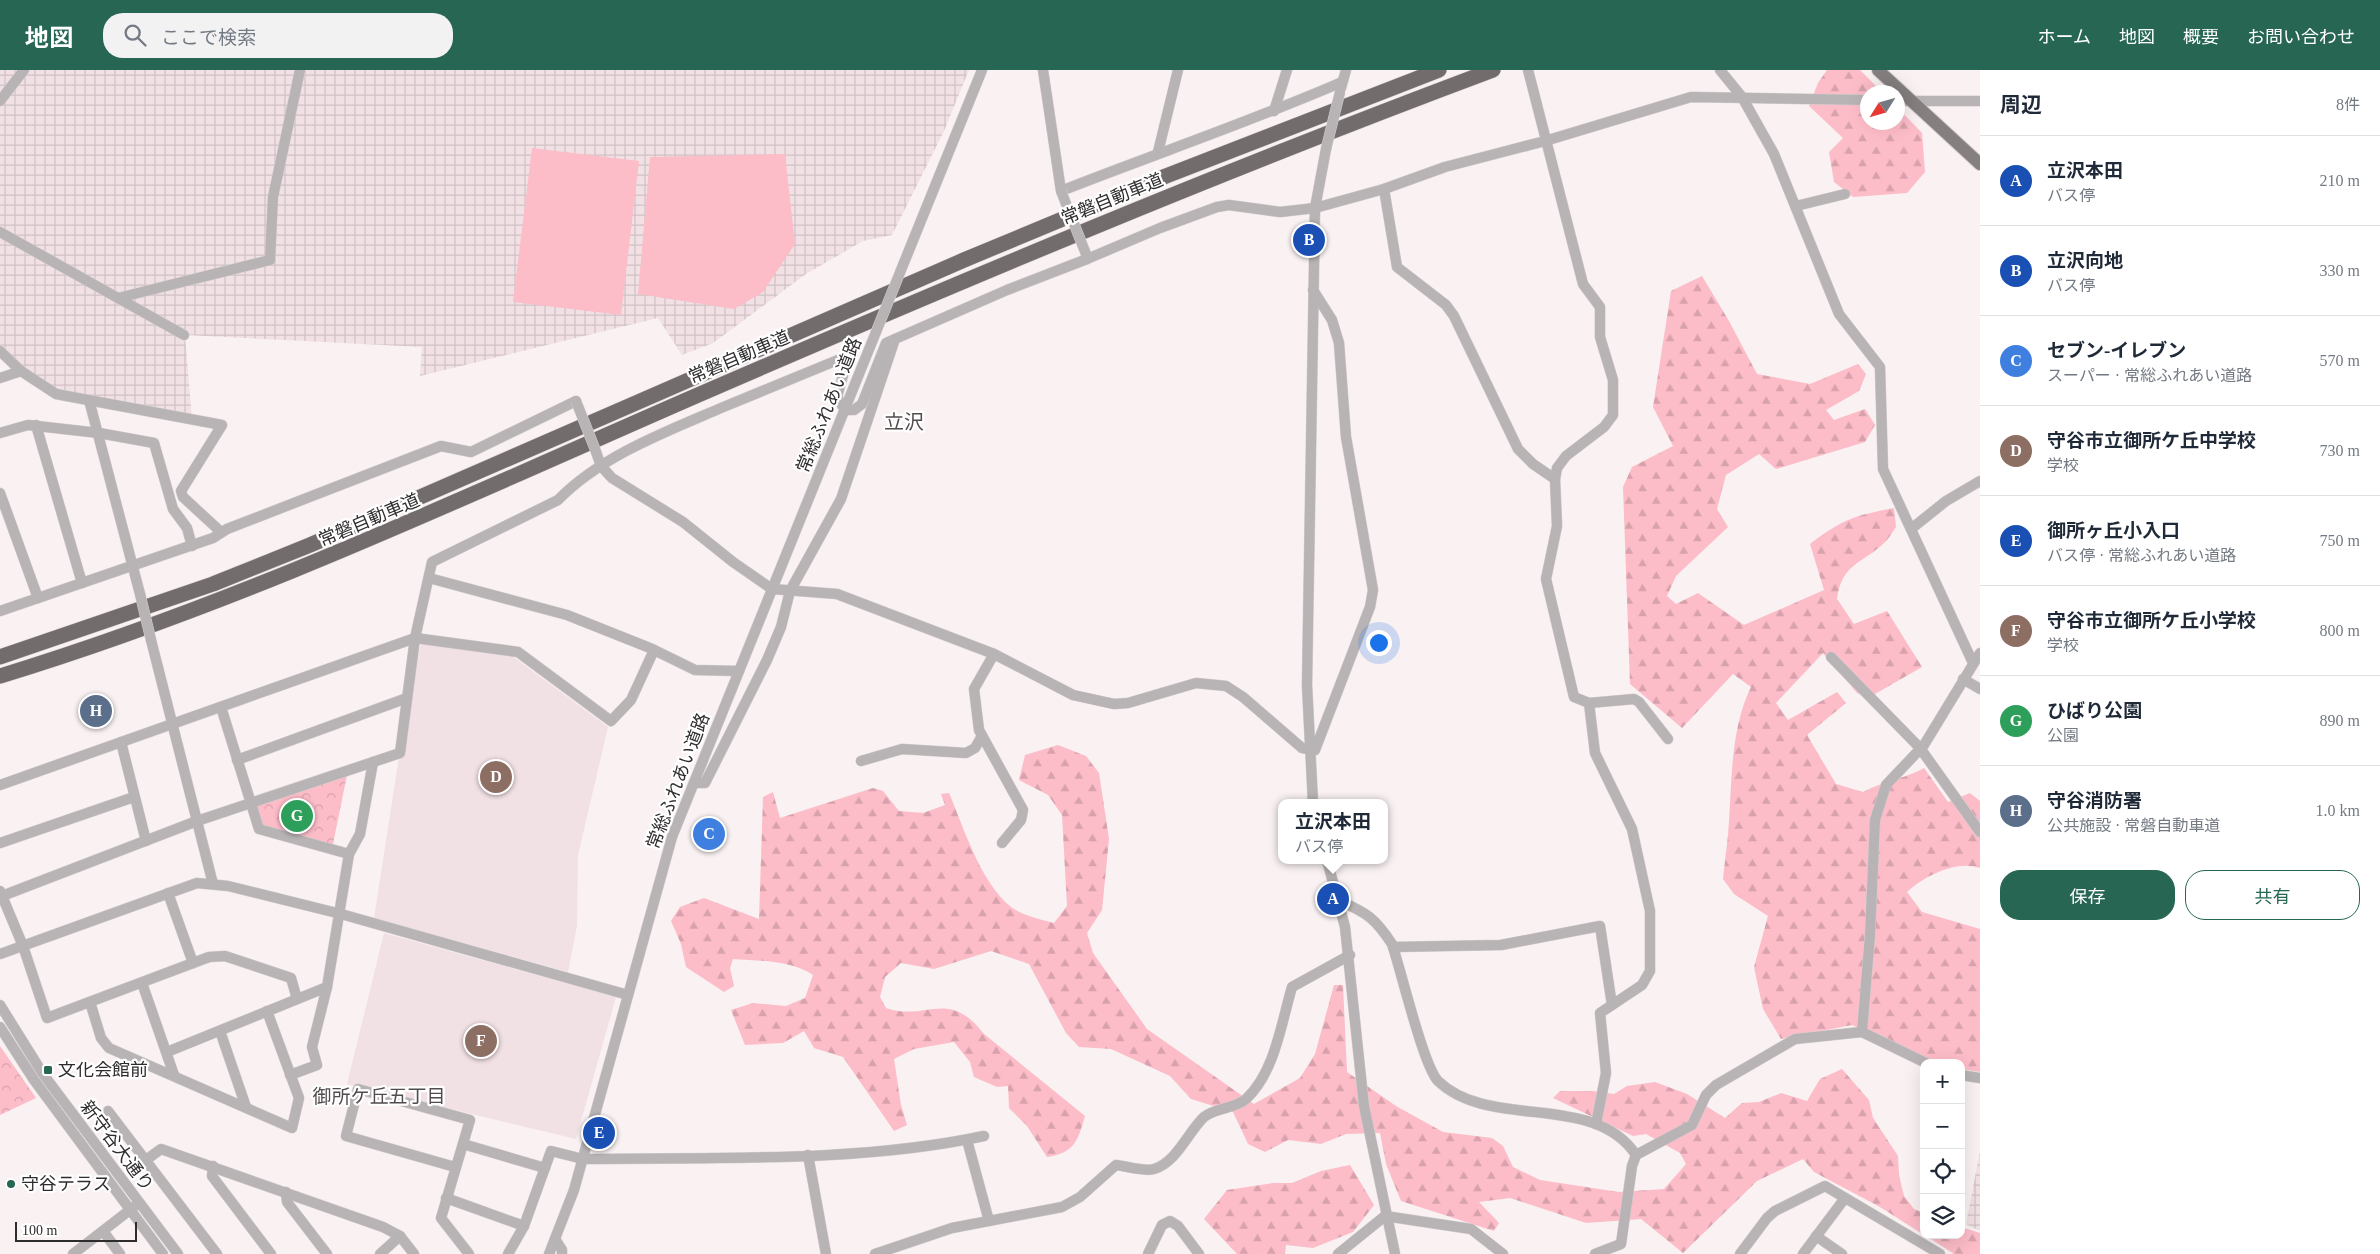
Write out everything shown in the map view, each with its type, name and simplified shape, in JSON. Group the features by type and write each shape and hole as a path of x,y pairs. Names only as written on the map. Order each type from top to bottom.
{"highway":[{"name":"常磐自動車道","path":"0,657 213,584 310,545 973,256 1175,173 1439,70"},
{"name":"常磐自動車道","path":"0,676 127,635 320,561 972,278 1299,144 1493,70"}],"main road":[{"path":"1878,70 1980,164"}],"street":[{"path":"0,101 24,70"},
{"path":"118,298 270,260 273,197 300,70"},
{"name":"常総ふれあい道路","path":"548,1254 568,1207 583,1159 672,837 982,70"},
{"path":"1043,70 1061,191 1087,257"},
{"path":"1158,152 1178,70"},
{"path":"1274,112 1287,70"},
{"path":"1313,799 1307,685 1315,208 1326,149 1346,70"},
{"path":"1528,70 1583,284 1600,307 1600,337 1613,380 1613,414 1604,426 1566,456 1557,468 1555,479 1557,526 1546,579 1574,697 1589,703 1634,699 1639,702 1668,738"},
{"path":"1720,70 1742,97 1774,154 1839,314 1880,367 1883,469 1973,663"},
{"path":"1061,191 1158,152 1341,87"},
{"path":"297,999 291,978 225,956 209,957 47,1018 1,893 197,821 400,753 415,638 432,562 558,500 574,484 601,466 672,429 845,357 847,361 837,397 845,410 854,410 862,404 886,343 1087,257 1217,207 1229,205 1280,212 1315,208 1384,188 1445,167 1545,141 1691,97 1860,100"},
{"path":"1905,101 1980,101"},
{"path":"1384,188 1397,267 1446,305 1454,316 1518,449 1534,464 1555,479"},
{"path":"1796,206 1845,194"},
{"path":"0,232 184,335"},
{"path":"0,611 192,546 213,538 222,532 441,446 471,452 576,401 601,466 612,478 683,522 733,562 772,589 790,592 837,594 994,654 1073,695 1114,704 1128,703 1196,683 1226,686 1243,697 1302,748 1315,750 1370,607 1373,590 1346,437 1339,343 1332,320 1313,290"},
{"path":"694,783 705,783 716,766 768,660 781,627 790,592 841,499 895,339"},
{"path":"0,351 21,371 56,394 222,425 181,491 183,497 222,532"},
{"path":"0,378 21,371"},
{"path":"89,400 214,884"},
{"path":"0,433 28,424 99,433 154,443 173,510 187,528 192,546"},
{"path":"36,425 82,583"},
{"path":"1911,529 1946,501 1980,481"},
{"path":"0,493 38,598"},
{"path":"429,578 568,615 654,650 695,670 739,671"},
{"path":"0,784 415,638 518,652 611,721 631,700 654,650"},
{"path":"1862,1032 1870,935 1875,820 1886,786 1920,748 1980,653"},
{"path":"994,654 974,689 978,730 1024,810 1018,825 1002,843"},
{"path":"1831,657 1920,748 1980,832"},
{"path":"1963,679 1980,689"},
{"path":"237,760 407,698"},
{"path":"1589,703 1595,753 1632,829 1650,911 1650,971 1642,985 1600,1013 1606,1073 1596,1124"},
{"path":"220,707 259,829 348,854"},
{"path":"860,761 902,750 966,753 975,748 982,736"},
{"path":"121,742 146,841"},
{"path":"290,1075 317,1064 312,1047 328,987 348,854 360,834 372,762"},
{"path":"0,843 134,797"},
{"path":"1328,864 1340,901 1350,955 1364,1106 1385,1216 1397,1254"},
{"path":"0,954 197,883 214,884 340,914 628,995"},
{"path":"168,893 193,964"},
{"path":"1340,901 1366,912 1381,927 1393,947 1426,1060 1438,1080 1463,1096 1506,1109 1578,1117 1596,1124 1630,1146 1636,1156"},
{"path":"1393,947 1501,945 1600,926 1612,1005"},
{"path":"876,1254 952,1228 1062,1207 1080,1196 1116,1165 1153,1169 1170,1159 1205,1117 1216,1110 1245,1100 1268,1068 1292,987 1350,955"},
{"path":"142,983 174,1075"},
{"path":"167,1052 328,987"},
{"path":"90,1002 101,1038 109,1048 292,1128 299,1098 267,1011"},
{"name":"新守谷大通り","path":"0,1005 43,1074 178,1254"},
{"name":"新守谷大通り","path":"0,1027 34,1080 164,1254"},
{"path":"220,1030 246,1107"},
{"path":"1595,1254 1621,1244 1632,1166 1636,1156 1692,1125 1706,1095 1716,1085 1795,1040 1862,1032 1920,1060"},
{"path":"1965,1075 1980,1078"},
{"path":"455,1166 346,1136 358,1090 470,1120 441,1218 469,1254"},
{"path":"108,1111 216,1254"},
{"path":"508,1254 524,1226 551,1151 583,1159 808,1155 879,1151 967,1140 984,1136"},
{"path":"967,1140 989,1221"},
{"path":"463,1144 545,1168"},
{"path":"146,1160 161,1148 213,1166 383,1227 400,1236 414,1254"},
{"path":"808,1155 826,1254"},
{"path":"213,1166 212,1176 271,1254"},
{"path":"1740,1254 1767,1218 1775,1211 1825,1186 1940,1254"},
{"path":"286,1192 287,1202 326,1254"},
{"path":"446,1198 524,1226"},
{"path":"1803,1254 1845,1198"},
{"path":"73,1254 140,1203"},
{"path":"1338,1254 1385,1216 1471,1229 1503,1254"},
{"path":"1148,1254 1162,1225 1170,1221 1178,1226 1199,1254"},
{"path":"103,1231 120,1254"},
{"path":"380,1254 397,1241 400,1236"},
{"path":"1816,1236 1842,1254"},
{"path":"555,1239 562,1250 562,1254"}],"shaded area":[{"path":"0,70 969,70 944,131 892,235 863,241 806,274 713,343 682,355 658,318 420,376 422,347 185,335 192,419 63,395 0,352"},
{"path":"421,642 511,655 608,727 578,855 577,926 568,972 374,918 401,744"},
{"path":"384,933 616,997 576,1139 347,1084"},
{"path":"1980,1151 1980,1231 1966,1224"}],"green space":[{"path":"1827,70 1860,70 1875,85 1860,85 1860,130 1905,130 1905,115 1922,133 1925,172 1907,193 1853,197 1834,182 1829,152 1843,138 1809,106 1818,83"},
{"path":"532,148 639,161 621,315 513,302"},
{"path":"785,154 795,244 763,292 734,309 638,294 650,157"},
{"path":"1702,276 1729,321 1757,374 1810,384 1858,364 1866,374 1859,391 1826,410 1834,420 1865,409 1875,425 1865,442 1776,469 1759,454 1726,475 1717,509 1728,527 1676,576 1667,596 1676,604 1698,593 1744,625 1824,590 1810,544 1831,529 1858,516 1894,508 1896,527 1886,541 1848,571 1843,578 1837,599 1854,624 1887,611 1922,667 1868,698 1857,693 1823,653 1776,703 1788,720 1837,692 1846,703 1807,735 1836,784 1863,792 1924,768 1948,802 1970,793 1980,801 1980,868 1961,866 1941,871 1923,880 1907,892 1922,912 1980,929 1980,1072 1965,1070 1965,1059 1930,1059 1852,1025 1781,1039 1763,1009 1754,967 1768,916 1734,894 1723,879 1736,736 1744,703 1751,687 1733,674 1682,728 1630,684 1623,487 1632,467 1673,446 1653,407 1671,291"},
{"path":"1058,745 1086,756 1099,773 1109,839 1102,910 1087,933 1093,953 1147,1029 1254,1104 1300,1078 1315,1054 1334,985 1343,985 1347,1072 1396,1106 1443,1132 1492,1138 1503,1146 1513,1167 1540,1180 1619,1192 1664,1189 1686,1164 1680,1153 1646,1134 1633,1136 1553,1098 1560,1091 1593,1091 1614,1094 1627,1086 1655,1082 1687,1094 1725,1118 1742,1103 1759,1102 1781,1093 1807,1101 1820,1079 1842,1069 1869,1100 1873,1118 1898,1156 1899,1175 1904,1196 1914,1209 1920,1211 1920,1232 1880,1207 1814,1172 1803,1159 1757,1181 1683,1253 1641,1219 1586,1223 1510,1198 1479,1202 1499,1223 1494,1231 1401,1201 1386,1164 1380,1133 1346,1134 1321,1144 1288,1140 1265,1152 1248,1144 1233,1112 1191,1099 1170,1076 1111,1049 1079,1047 1066,1033 1029,964 991,951 934,969 901,963 885,977 880,997 886,1008 900,1011 948,1009 959,1012 1085,1116 1074,1144 1064,1152 1047,1157 1027,1126 1009,1108 1008,1086 997,1087 974,1077 970,1062 954,1042 914,1049 894,1059 901,1105 907,1125 894,1131 843,1057 814,1048 804,1031 783,1043 745,1045 731,1010 753,1003 786,1006 805,998 813,975 795,966 785,964 733,959 730,968 734,986 724,992 686,967 681,944 671,921 680,907 704,898 759,919 763,797 773,792 780,818 873,788 883,791 899,811 923,813 945,805 941,794 949,793 974,854 990,884 1011,907 1021,913 1054,923 1067,906 1062,815 1048,795 1019,780 1025,755"},
{"path":"348,770 332,849 259,829 251,803"},
{"path":"0,1046 36,1098 0,1115"},
{"path":"1350,1165 1374,1205 1353,1232 1313,1248 1286,1245 1285,1254 1237,1254 1204,1219 1227,1190 1273,1183 1292,1183 1321,1171"},
{"path":"1965,1228 1980,1233 1980,1254 1954,1254 1931,1239 1965,1239"}],"place":[{"name":"立沢向地","path":"1309,240"},
{"name":"守谷消防署","path":"96,711"},
{"name":"守谷市立御所ケ丘中学校","path":"496,777"},
{"name":"ひばり公園","path":"297,816"},
{"name":"セブン-イレブン","path":"709,834"},
{"name":"立沢本田","path":"1333,899"},
{"name":"守谷市立御所ケ丘小学校","path":"481,1041"},
{"name":"文化会館前","path":"48,1070"},
{"name":"御所ヶ丘小入口","path":"599,1133"},
{"name":"守谷テラス","path":"11,1184"}],"district":[{"name":"立沢","path":"904,422"},
{"name":"御所ケ丘五丁目","path":"379,1096"}]}
